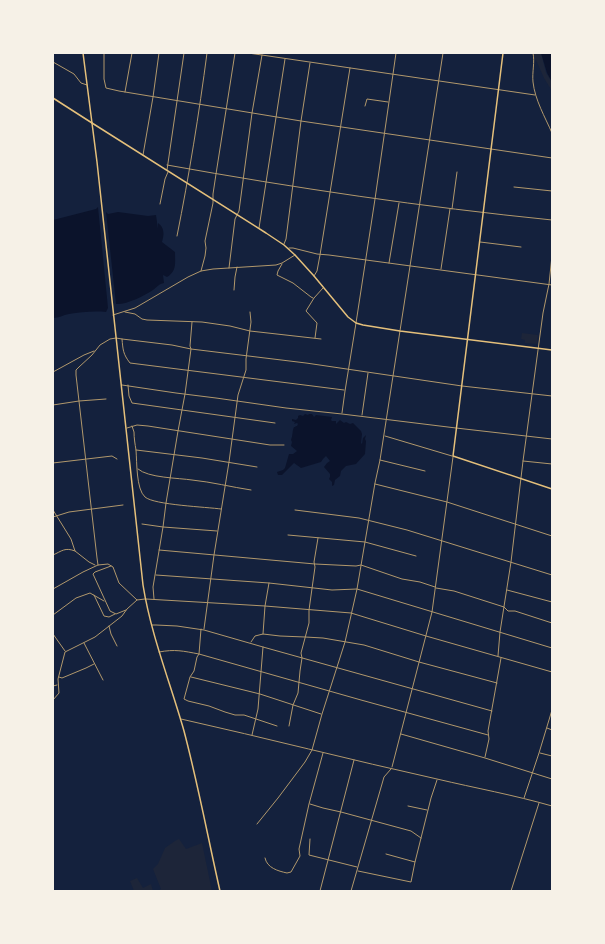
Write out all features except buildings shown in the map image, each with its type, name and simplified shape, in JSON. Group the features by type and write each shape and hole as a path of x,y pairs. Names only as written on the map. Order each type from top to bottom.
{"main road":[{"path":"83,53 145,599 195,776 220,891"},
{"path":"503,53 453,456 552,489"},
{"path":"53,98 284,245 314,276 348,317 356,323 400,331 552,350"}],"street":[{"path":"104,53 104,79 106,88 301,121 552,158"},
{"path":"125,92 132,53"},
{"path":"143,156 159,53"},
{"path":"160,204 167,171 184,53"},
{"path":"177,236 190,169 207,53"},
{"path":"202,271 206,248 205,241 213,199 235,53"},
{"path":"248,53 536,95"},
{"path":"342,414 396,53"},
{"path":"257,824 278,798 312,750 336,667 345,642 357,589 380,460 443,53"},
{"path":"533,53 532,79 536,95 552,133"},
{"path":"229,268 235,219 239,211 252,113 262,55"},
{"path":"259,229 286,58"},
{"path":"53,62 74,74 82,83 87,85"},
{"path":"284,245 310,62"},
{"path":"314,276 317,271 320,255 350,68"},
{"path":"365,106 367,99 389,102"},
{"path":"167,165 375,199 552,220"},
{"path":"441,270 456,172"},
{"path":"514,187 552,191"},
{"path":"389,263 399,202"},
{"path":"479,242 521,247"},
{"path":"288,248 320,255 552,285"},
{"path":"113,315 125,312 141,305 188,277 202,271 282,263 295,255"},
{"path":"498,656 532,394 552,256"},
{"path":"282,263 277,275 293,283 314,298"},
{"path":"234,290 237,267"},
{"path":"315,338 317,323 306,311 314,298 324,288"},
{"path":"125,312 135,314 142,319 147,320 202,322 230,326 250,331 321,339"},
{"path":"204,630 214,555 233,439 238,395 244,378 251,322 250,312"},
{"path":"154,599 153,587 185,394 191,349 192,322"},
{"path":"97,565 76,370 100,344 110,340 116,338 172,345 191,349 306,363 462,386 552,396"},
{"path":"122,339 124,356 130,363 345,390"},
{"path":"53,372 84,355 95,351"},
{"path":"361,416 368,372"},
{"path":"121,385 286,408 552,439"},
{"path":"128,386 129,396 132,403 275,423"},
{"path":"53,404 106,399"},
{"path":"126,429 137,425 148,426 270,445 284,445"},
{"path":"132,426 140,486 146,498 151,501 166,504 222,509"},
{"path":"351,891 384,777 391,768 432,612 453,456 383,435"},
{"path":"136,450 202,458 257,467"},
{"path":"53,463 112,456 117,459"},
{"path":"380,460 426,471"},
{"path":"523,461 552,464"},
{"path":"137,469 141,472 170,478 193,480 250,490"},
{"path":"375,483 447,502 552,536"},
{"path":"53,517 69,512 123,504"},
{"path":"53,510 71,539 75,551"},
{"path":"295,510 369,520 407,530 552,575"},
{"path":"142,524 218,531"},
{"path":"288,535 365,542 416,556"},
{"path":"289,726 293,705 298,693 302,658 301,653 309,623 309,610 316,567 314,562 318,538"},
{"path":"53,555 69,549 75,551 88,562 97,565"},
{"path":"159,550 315,564 361,565 402,580 420,582 436,588 454,591 504,607 508,611 515,611 552,623"},
{"path":"53,589 97,565 108,564 114,568 119,583 137,600"},
{"path":"112,566 93,574 110,611 116,614"},
{"path":"156,575 269,583 332,590 357,589 552,648"},
{"path":"263,634 265,606 269,583"},
{"path":"506,590 552,602"},
{"path":"53,615 76,598 90,593 105,601"},
{"path":"93,594 104,616 109,617 127,609"},
{"path":"65,652 95,637 122,616 137,600 154,599 351,613 552,672"},
{"path":"152,625 201,629 492,711"},
{"path":"109,626 117,646"},
{"path":"201,629 199,654 194,671 190,677 184,699 235,715 244,715 277,726"},
{"path":"53,634 65,652 59,676 59,693 53,700"},
{"path":"250,643 255,636 263,634 305,636 364,645 419,662 497,683"},
{"path":"84,642 103,680"},
{"path":"252,735 260,694 263,647"},
{"path":"159,652 171,649 199,654 488,735"},
{"path":"485,758 489,739 488,731 501,658"},
{"path":"59,676 62,678 95,664"},
{"path":"190,677 260,694 322,714"},
{"path":"53,686 58,685"},
{"path":"524,799 552,710"},
{"path":"180,719 552,806"},
{"path":"547,728 552,730"},
{"path":"400,734 552,779"},
{"path":"265,858 269,866 287,874 291,872 300,856 299,849 309,804 323,753"},
{"path":"539,753 552,756"},
{"path":"320,891 354,760"},
{"path":"357,871 411,882 431,798 438,780"},
{"path":"511,891 539,803"},
{"path":"309,804 411,831 421,838"},
{"path":"408,806 428,810"},
{"path":"310,839 309,855 358,867"},
{"path":"386,854 415,862"}],"shaded area":[{"path":"534,53 541,53 546,73 552,82 552,91 536,60 534,59"},
{"path":"541,53 552,53 552,82 547,73"},
{"path":"98,207 108,308 106,312 67,314 53,318 53,220 96,209"},
{"path":"106,212 108,214 118,212 148,216 156,215 158,229 158,223 163,229 162,242 175,252 175,263 174,269 170,275 167,277 163,275 164,283 135,300 116,304"},
{"path":"522,333 538,335 537,344 525,343 525,340 521,339"},
{"path":"305,414 312,414 314,417 316,415 332,417 331,420 336,421 336,424 340,420 344,423 353,423 361,431 362,444 363,438 366,435 365,454 356,464 346,466 341,471 340,476 335,480 334,485 332,486 332,482 329,479 330,474 324,467 330,461 326,456 321,462 301,468 294,463 282,475 278,475 277,472 285,468 289,454 293,454 297,451 291,446 291,440 294,427 298,424 294,424 295,422 292,421 292,419 296,420 298,416 303,416"},
{"path":"179,839 186,849 202,843 212,891 158,891 161,889 153,869 158,864 165,848"},
{"path":"137,878 143,888 151,884 153,891 134,891 130,881"}]}
